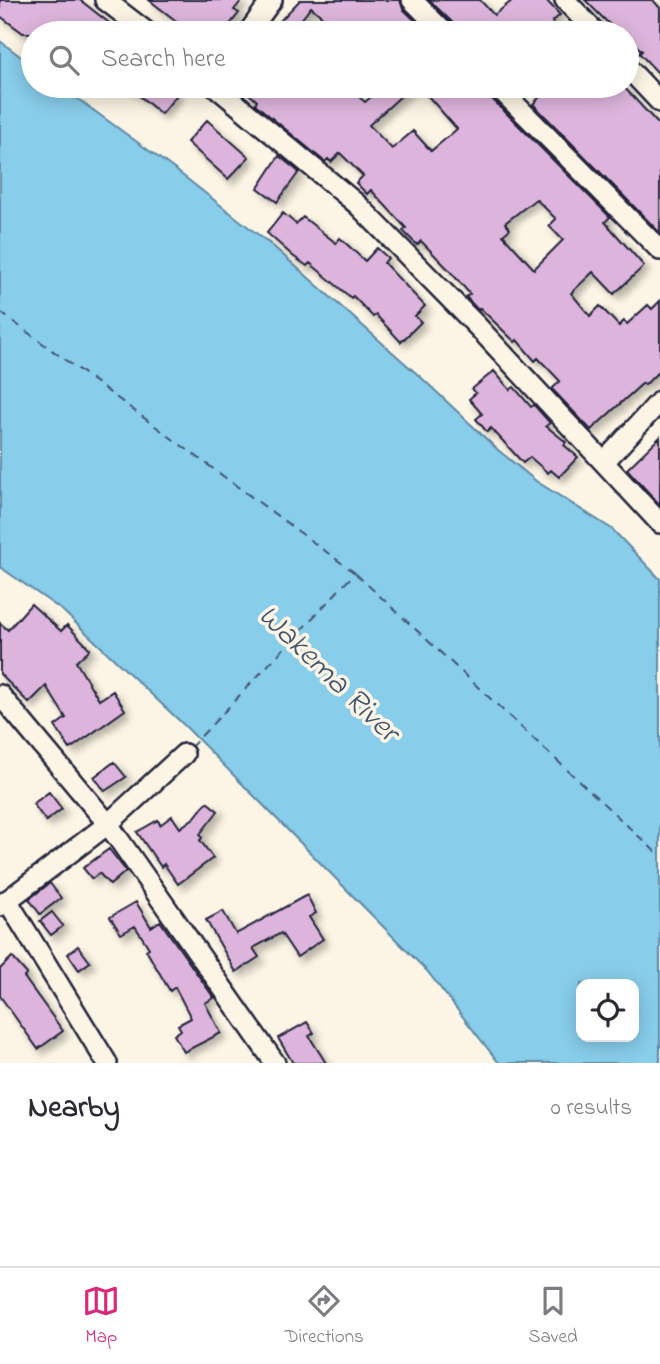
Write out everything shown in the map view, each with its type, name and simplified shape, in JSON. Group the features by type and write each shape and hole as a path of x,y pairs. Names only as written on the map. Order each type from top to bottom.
{"street":[{"path":"105,0 132,21"},
{"path":"257,21 272,0"},
{"path":"412,0 433,21"},
{"path":"565,0 585,21"},
{"path":"639,80 660,102"},
{"path":"229,98 358,205 478,327 660,523"},
{"path":"508,98 660,250"},
{"path":"605,461 660,401"},
{"path":"0,695 108,824 275,1063"},
{"path":"107,1063 3,903 108,824 184,754"}],"water":[{"name":"Wakema River","path":"0,41 21,57 21,98 77,98 177,171 274,247 425,381 498,450 536,481 612,529 660,579 660,1063 499,1063 427,971 185,726 63,611 0,567"}],"building":[{"path":"0,0 80,0 107,21 21,21 21,32 0,16"},
{"path":"149,0 242,0 234,10 239,13 233,21 176,21"},
{"path":"300,0 400,0 403,9 416,21 327,21 311,7 300,21 280,21"},
{"path":"429,0 480,0 494,15 513,0 546,0 560,15 553,21 451,21"},
{"path":"585,0 653,0 660,8 660,75 639,53 642,51 639,48 639,21 606,21"},
{"path":"142,98 175,98 161,114"},
{"path":"254,98 360,98 365,102 370,98 399,98 369,125 392,149 413,131 431,151 457,129 430,98 491,98 610,217 605,222 644,266 614,294 593,272 571,293 590,316 600,306 619,326 624,321 627,324 648,305 652,309 660,301 660,370 591,430 552,389 560,381 538,358 535,361 517,340 515,342 480,308 478,310 466,297 470,294 449,270 421,241 417,245 403,231 406,228 371,190 367,194 356,183 363,176 340,153 331,162 328,159 325,162 255,104 257,101","holes":["536,199 556,219 549,226 563,240 534,269 503,235 510,229 505,223"]},
{"path":"539,98 634,98 660,126 660,233 533,104"},
{"path":"207,120 249,157 228,179 187,142"},
{"path":"279,156 299,172 277,202 258,188"},
{"path":"283,213 296,224 303,217 336,243 340,238 365,261 377,248 388,258 384,263 425,306 415,316 421,322 401,342 376,315 373,317 353,296 351,298 310,263 307,266 293,256 267,233"},
{"path":"494,371 510,390 514,387 531,407 534,405 550,423 546,426 566,442 564,445 578,457 559,477 551,470 548,473 530,457 523,463 491,428 487,432 476,419 482,414 469,399 476,393 472,389"},
{"path":"660,437 660,505 627,469"},
{"path":"31,604 61,631 67,625 90,649 76,662 99,700 113,691 125,710 70,749 55,726 66,718 46,686 29,703 0,674 0,623 8,630"},
{"path":"114,762 126,777 105,791 94,777"},
{"path":"49,792 62,809 46,821 33,804"},
{"path":"207,802 218,811 200,834 200,840 213,858 178,884 164,864 161,867 137,832 158,820 160,825 172,816 180,828 195,817"},
{"path":"109,849 126,871 110,885 99,873 92,879 83,868"},
{"path":"50,883 61,898 40,914 29,899"},
{"path":"307,895 316,913 309,917 323,939 297,957 281,933 253,948 259,957 236,972 206,920 223,911 236,934"},
{"path":"136,902 151,927 160,921 214,998 205,1003 221,1033 184,1052 174,1035 181,1030 178,1025 191,1018 175,987 170,991 135,926 121,934 110,917"},
{"path":"52,912 63,926 51,935 40,921"},
{"path":"78,946 90,962 79,970 68,954"},
{"path":"12,957 27,974 24,977 63,1031 38,1049 0,996 0,969"},
{"path":"307,1022 314,1033 309,1036 326,1063 293,1063 278,1038"}],"ferry route":[{"path":"0,312 355,573 190,748"},
{"path":"356,574 660,856"}]}
